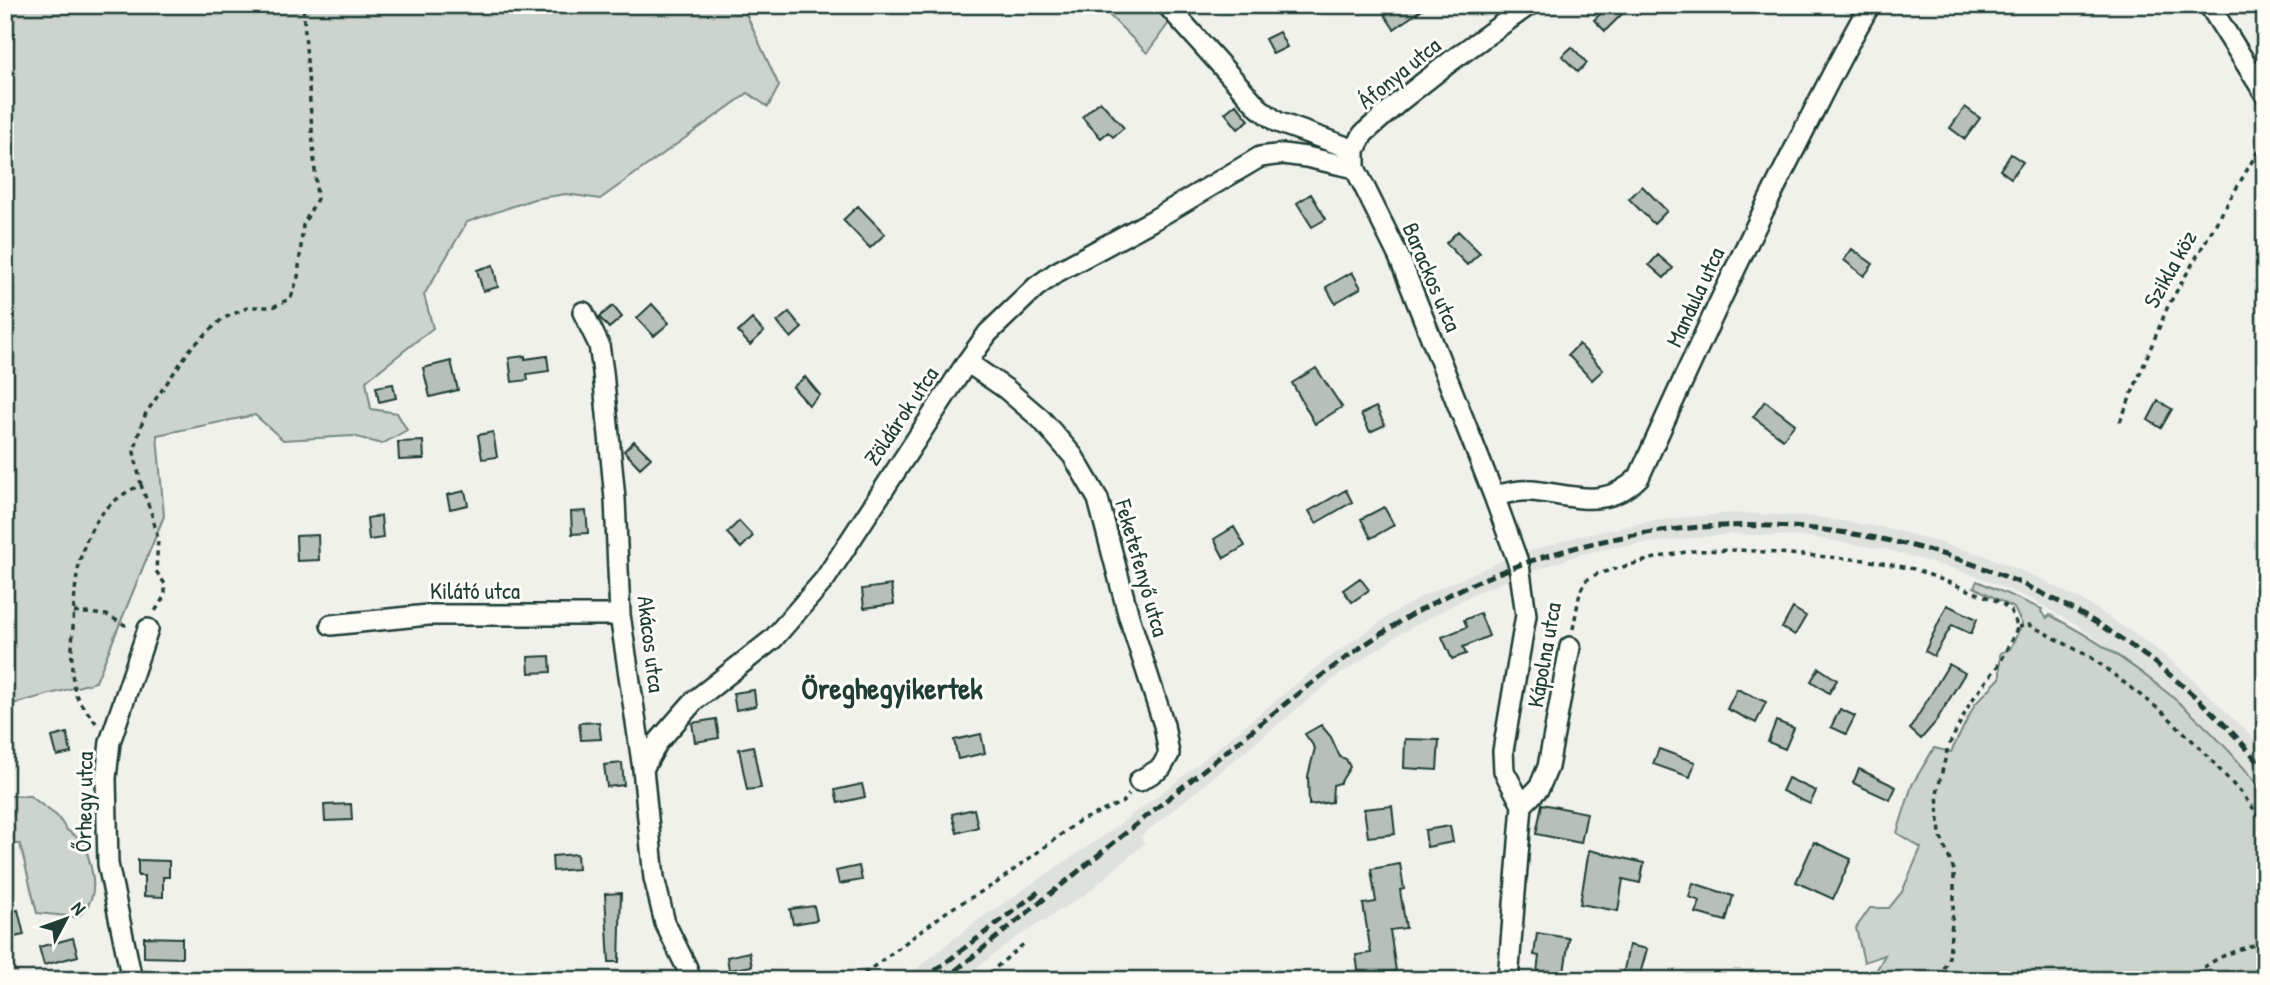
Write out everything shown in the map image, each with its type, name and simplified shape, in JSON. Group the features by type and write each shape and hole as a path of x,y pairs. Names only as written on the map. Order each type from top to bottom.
{"street":[{"path":"1167,5 1259,108 1277,122 1355,159"},
{"name":"Áfonya utca","path":"1355,159 1363,134 1378,118 1529,5"},
{"name":"Mandula utca","path":"1494,496 1515,491 1531,491 1592,499 1629,488 1639,477 1770,197 1870,5"},
{"path":"2209,5 2265,94"},
{"name":"Zöldárok utca","path":"643,769 658,741 694,701 773,639 825,579 967,362 988,333 1036,287 1260,157 1283,154 1355,159"},
{"name":"Barackos utca","path":"1355,159 1399,257 1494,496"},
{"name":"Akácos utca","path":"583,312 599,345 603,372 615,499 620,615 643,769 654,878 665,923 690,980"},
{"name":"Feketefenyő utca","path":"967,362 1006,388 1041,419 1073,456 1098,499 1129,617 1164,725 1169,754 1161,768 1139,781"},
{"name":"Kápolna utca","path":"1494,496 1519,565 1526,615 1503,751 1504,771 1521,805 1539,788 1548,767 1570,647"},
{"name":"Kilátó utca","path":"331,625 428,615 620,615"},
{"name":"Őrhegy utca","path":"132,980 108,864 106,778 110,742 142,622"},
{"path":"1508,980 1521,805"}],"path":[{"path":"74,612 107,615 125,625 142,622 154,613 165,595 165,584 156,571 158,540 134,452 146,413 191,348 222,319 249,306 273,307 291,298 298,277 303,225 317,199 303,5"},
{"name":"Szikla köz","path":"2120,422 2168,306 2265,139"},
{"path":"110,742 75,695 72,662 77,566 87,537 105,510 125,492 141,485"},
{"name":"Kápolna utca","path":"1570,647 1580,592 1585,581 1597,574 1690,551 1740,550 1866,560 1914,569 2000,602 2010,610 2018,627"},
{"path":"1939,980 1949,957 1954,870 1940,835 1937,793 1948,747 1970,704 2000,663 2018,627 2030,625 2092,658 2140,693 2199,747 2265,824"},
{"path":"856,980 949,910 995,884 1079,821 1123,802 1139,781"},
{"path":"981,980 1026,942"},
{"path":"2188,980 2199,970 2231,951 2265,942"}],"shaded area":[{"path":"5,5 742,5 779,86 768,107 748,93 600,199 566,194 534,199 467,222 424,295 433,328 366,381 371,409 397,413 407,430 382,444 353,436 283,440 255,415 157,435 164,516 96,682 5,706"},
{"path":"1099,5 1159,5 1171,20 1147,53"},
{"path":"1731,513 1810,516 1892,529 1983,555 2039,578 2087,603 2154,647 2189,676 2252,737 2265,753 2265,795 2234,757 2172,696 2077,625 2030,599 1976,576 1889,550 1808,537 1730,534 1622,546 1581,554 1477,592 1400,634 1335,678 1140,837 1145,843 1086,894 1011,941 961,980 902,980 974,923 1109,832 1172,785 1323,662 1390,615 1428,593 1503,560 1575,537 1651,521"},
{"path":"1977,581 2042,609 2041,612 2047,618 2050,615 2080,632 2139,671 2195,716 2244,767 2265,795 2265,980 1871,980 1885,955 1864,962 1856,928 1870,908 1889,908 1902,892 1921,848 1897,833 1912,785 1934,748 1951,752 1975,704 2000,678 2000,653 2010,649 2022,624 2014,608 1974,587"},
{"path":"5,796 30,796 57,816 67,830 84,842 92,873 93,892 85,909 77,917 37,913 20,844 5,844"}],"building":[{"path":"1397,5 1428,5 1394,29 1384,14"},
{"path":"1609,5 1631,5 1605,31 1594,20"},
{"path":"1279,32 1287,47 1273,54 1265,39"},
{"path":"1572,47 1587,63 1578,72 1562,56"},
{"path":"1100,101 1124,128 1113,137 1108,132 1101,138 1082,117"},
{"path":"1236,104 1249,120 1238,129 1225,113"},
{"path":"1965,107 1980,118 1965,139 1950,128"},
{"path":"2011,154 2023,162 2011,178 2000,170"},
{"path":"1642,186 1667,211 1654,224 1629,199"},
{"path":"1311,194 1326,219 1312,227 1297,203"},
{"path":"858,206 885,234 870,248 843,220"},
{"path":"1458,231 1480,253 1467,265 1446,243"},
{"path":"1852,249 1873,264 1864,276 1844,260"},
{"path":"1658,255 1673,268 1664,278 1649,265"},
{"path":"493,265 498,287 483,291 477,270"},
{"path":"1352,272 1361,288 1335,303 1326,287"},
{"path":"652,304 669,323 654,336 637,318"},
{"path":"613,306 622,317 609,328 599,317"},
{"path":"789,312 802,328 791,338 777,322"},
{"path":"752,319 764,332 750,345 738,332"},
{"path":"1579,344 1603,370 1592,380 1568,355"},
{"path":"525,356 525,359 547,356 549,371 527,374 528,380 512,382 509,358"},
{"path":"451,361 458,390 430,397 423,368"},
{"path":"1316,368 1342,407 1315,424 1292,383"},
{"path":"805,377 820,395 809,405 793,387"},
{"path":"393,384 396,398 379,402 376,387"},
{"path":"1765,401 1795,424 1783,439 1753,417"},
{"path":"2158,401 2172,409 2161,428 2148,420"},
{"path":"1376,407 1385,425 1370,432 1361,414"},
{"path":"493,432 497,457 482,459 478,435"},
{"path":"423,441 424,459 399,460 398,442"},
{"path":"634,441 651,458 640,468 624,451"},
{"path":"1346,490 1352,502 1316,523 1309,511"},
{"path":"465,491 468,505 450,509 447,495"},
{"path":"1384,507 1394,525 1371,538 1361,519"},
{"path":"586,511 588,533 572,534 571,512"},
{"path":"381,516 383,538 369,540 367,518"},
{"path":"739,521 753,536 741,548 727,533"},
{"path":"1234,527 1245,546 1224,558 1214,539"},
{"path":"318,535 319,560 297,561 296,536"},
{"path":"1360,578 1369,590 1352,602 1343,590"},
{"path":"891,585 894,604 864,608 862,589"},
{"path":"1947,605 1977,619 1971,634 1952,625 1934,656 1925,651"},
{"path":"1793,608 1806,616 1795,635 1782,628"},
{"path":"1480,613 1489,636 1463,647 1466,654 1452,659 1442,637 1467,627 1464,620"},
{"path":"550,656 551,672 529,673 528,657"},
{"path":"1949,664 1965,673 1935,723 1921,739 1910,729"},
{"path":"1819,668 1837,680 1829,693 1811,681"},
{"path":"1737,689 1766,702 1756,723 1727,709"},
{"path":"754,690 756,706 736,710 733,693"},
{"path":"1840,709 1855,716 1846,734 1831,727"},
{"path":"716,719 719,738 695,742 692,723"},
{"path":"1776,721 1794,728 1785,749 1768,742"},
{"path":"599,722 601,739 581,740 579,723"},
{"path":"1321,725 1331,737 1340,757 1346,759 1350,767 1340,783 1333,785 1332,802 1309,805 1308,776 1315,748 1305,734"},
{"path":"67,733 71,753 57,756 52,737"},
{"path":"981,734 985,753 958,759 954,740"},
{"path":"1405,739 1439,740 1437,770 1404,768"},
{"path":"753,746 761,788 747,790 739,749"},
{"path":"1659,749 1695,762 1690,777 1653,764"},
{"path":"622,763 624,785 607,787 604,765"},
{"path":"1859,769 1896,787 1890,800 1853,783"},
{"path":"1788,778 1816,791 1810,804 1782,791"},
{"path":"862,784 865,797 838,803 835,790"},
{"path":"351,804 352,820 325,821 324,805"},
{"path":"1542,804 1587,813 1581,843 1536,834"},
{"path":"1392,806 1395,834 1368,837 1364,809"},
{"path":"974,809 978,827 957,833 952,814"},
{"path":"1450,826 1453,842 1427,847 1425,830"},
{"path":"1814,842 1851,859 1833,899 1796,882"},
{"path":"1589,850 1644,863 1640,883 1623,879 1618,911 1580,904"},
{"path":"577,854 578,869 553,871 552,856"},
{"path":"138,860 169,861 169,877 163,877 163,897 144,896 144,876 138,876"},
{"path":"1400,864 1404,889 1400,890 1406,928 1390,930 1396,971 1359,977 1356,955 1371,953 1363,904 1376,902 1371,869"},
{"path":"859,866 862,880 839,884 836,871"},
{"path":"1693,883 1733,896 1726,921 1696,913 1700,901 1689,897"},
{"path":"621,893 619,962 609,962 605,894"},
{"path":"814,906 817,920 793,924 790,909"},
{"path":"18,910 24,935 5,939 5,913"},
{"path":"1537,933 1569,938 1563,980 1536,980 1539,956 1534,955"},
{"path":"144,937 182,938 182,958 144,957"},
{"path":"73,938 78,956 44,965 39,947"},
{"path":"1629,945 1647,949 1639,978 1623,975"},
{"path":"749,952 752,966 729,970 727,957"}],"railway":[{"path":"944,980 1282,707 1340,662 1401,621 1490,576 1549,555 1610,540 1671,530 1733,526 1796,527 1858,535 1920,548 1970,563 2018,582 2065,605 2153,662 2193,695 2265,770"},
{"path":"923,980 1042,889"}],"district":[{"name":"Öreghegyikertek","path":"892,689"}]}
